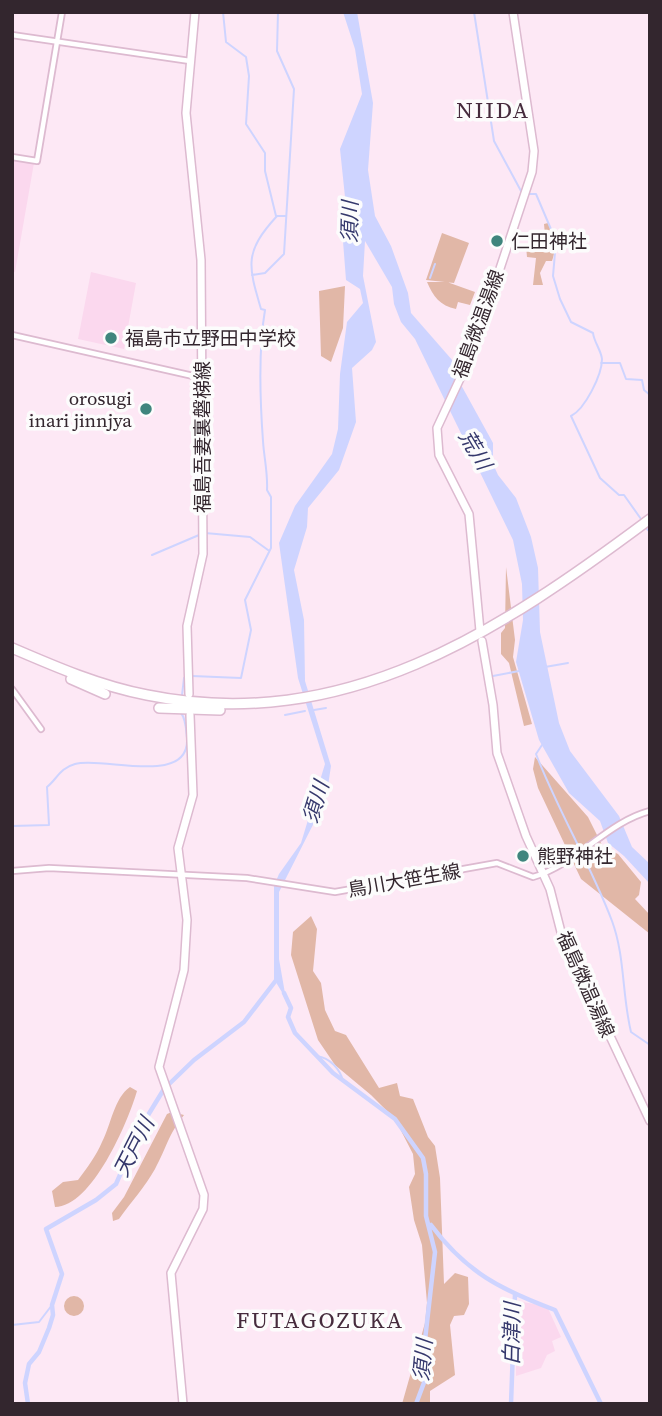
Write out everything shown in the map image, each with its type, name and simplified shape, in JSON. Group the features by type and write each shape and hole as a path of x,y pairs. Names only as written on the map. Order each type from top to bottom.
{"highway":[{"path":"159,708 289,703 399,677 493,629 548,595 650,521"},
{"path":"12,650 91,684 148,699 206,707 260,706"},
{"path":"36,660 105,680"},
{"path":"36,660 105,694"},
{"path":"160,693 260,706"}],"main road":[{"name":"福島吾妻裏磐梯線","path":"189,694 187,626 203,555 201,260 186,113 195,12"},
{"name":"福島微温湯線","path":"480,631 469,514 439,455 438,424 472,352 525,194 534,151 513,12"},
{"name":"福島微温湯線","path":"482,641 494,705 497,753 531,850 550,889 561,932 650,1121"},
{"path":"183,1404 171,1273 203,1209 204,1195 163,1080 160,1061 181,990 184,970 187,920 179,842 192,795 190,715"}],"street":[{"path":"12,157 37,161 62,12"},
{"path":"12,35 190,61"},
{"path":"12,335 202,378"},
{"path":"12,689 41,729"},
{"path":"542,874 650,811"},
{"name":"鳥川大笹生線","path":"12,871 49,868 181,874 271,881 340,891 499,863 526,876 542,874"}],"shaded area":[{"path":"12,159 34,163 15,272 12,271"},
{"path":"548,223 554,242 554,256 552,261 546,261 540,273 543,285 533,285 536,258 527,257 526,246 546,246 544,224"},
{"path":"442,233 469,243 454,283 426,280"},
{"path":"91,272 136,283 124,349 78,339"},
{"path":"427,282 447,282 475,292 470,305 458,302 456,309 438,300"},
{"path":"345,286 343,328 331,362 321,356 319,291"},
{"path":"506,567 515,640 513,657 532,724 524,726 509,663 501,654 501,633 505,628"},
{"path":"535,757 588,817 603,847 618,854 641,882 639,895 635,899 650,915 650,934 581,879 538,788 533,769"},
{"path":"311,916 317,929 313,971 321,983 325,1010 335,1031 346,1035 379,1088 397,1083 400,1096 413,1099 428,1137 435,1146 440,1178 444,1284 455,1273 468,1277 469,1304 464,1315 454,1316 450,1325 455,1375 430,1391 430,1404 402,1404 425,1323 427,1303 422,1245 414,1220 409,1187 415,1174 413,1154 395,1119 335,1065 318,1040 291,955 293,932"},
{"path":"130,1087 137,1091 126,1122 106,1161 82,1193 69,1203 55,1207 52,1191 63,1182 78,1180 100,1147 116,1105"},
{"path":"172,1112 184,1115 147,1182 119,1219 113,1221 112,1213 124,1197 167,1114"},
{"path":"74,1296 81,1299 84,1306 81,1313 74,1316 67,1313 64,1306 67,1299"},
{"path":"516,1301 547,1306 561,1337 552,1341 555,1351 547,1355 541,1368 516,1376"}],"water":[{"name":"荒川","path":"343,12 357,12 373,103 368,170 375,216 391,246 408,293 411,313 453,361 460,383 493,443 493,464 516,498 531,537 538,568 540,632 559,723 570,751 619,816 632,847 650,864 650,884 608,843 600,821 569,793 539,740 516,662 523,620 522,584 513,540 415,339 401,322 394,304 392,287 365,241 363,276 376,342 372,350 352,368 356,422 339,470 308,508 307,527 294,570 304,620 305,681 331,766 326,799 279,892 279,959 286,999 274,979 274,886 279,874 301,843 325,764 298,678 279,543 295,506 332,454 338,429 340,374 347,322 363,303 360,289 346,280 341,215 345,197 340,149 362,94 355,49"}],"waterway":[{"path":"223,12 226,42 246,57 249,76 246,124 265,153 265,171 276,216"},
{"path":"252,275 265,273 284,254 294,89 277,51 278,12"},
{"path":"474,12 494,141 521,191"},
{"path":"529,194 536,194 556,241 553,276 560,299 571,322 593,333 602,359 592,391 571,416 600,478 619,495 624,495 641,519"},
{"path":"192,676 241,678 251,630 245,600 271,548 271,497 267,490 260,392 265,310 261,309 253,281 252,259 266,229 277,216 286,216"},
{"path":"430,278 435,264"},
{"path":"601,363 620,363 626,379 642,380 644,390 650,395"},
{"path":"647,529 650,532"},
{"path":"205,533 250,537 268,550"},
{"path":"152,555 199,535"},
{"path":"545,667 568,663"},
{"path":"493,676 519,671"},
{"path":"182,695 184,678 187,677"},
{"path":"314,710 326,708"},
{"path":"285,715 305,711"},
{"path":"12,826 49,825 47,787 62,771 75,764 160,766 175,762 184,753 187,738 181,713"},
{"path":"542,745 536,754 612,921 631,1032 650,1045"},
{"name":"天戸川","path":"28,1404 25,1383 29,1364 39,1352 49,1328 53,1315 52,1305 62,1274 46,1229 96,1200 116,1184 142,1125 164,1089 194,1060 244,1022 277,979"},
{"name":"須川","path":"284,993 291,1008 288,1017 295,1033 333,1073 395,1119 423,1158 426,1174 426,1216 435,1252 425,1340 425,1380 416,1404"},
{"path":"317,1056 334,1065 343,1081"},
{"path":"431,1225 458,1255 486,1278 555,1310 601,1404"},
{"name":"白津川","path":"511,1404 515,1294"},
{"path":"12,1325 39,1322 52,1305"}],"place":[{"name":"仁田神社","path":"497,241"},
{"name":"福島市立野田中学校","path":"111,338"},
{"name":"orosugi inari jinnjya","path":"146,409"},
{"name":"熊野神社","path":"523,856"}],"district":[{"name":"NIIDA","path":"493,110"},
{"name":"FUTAGOZUKA","path":"320,1320"}]}
